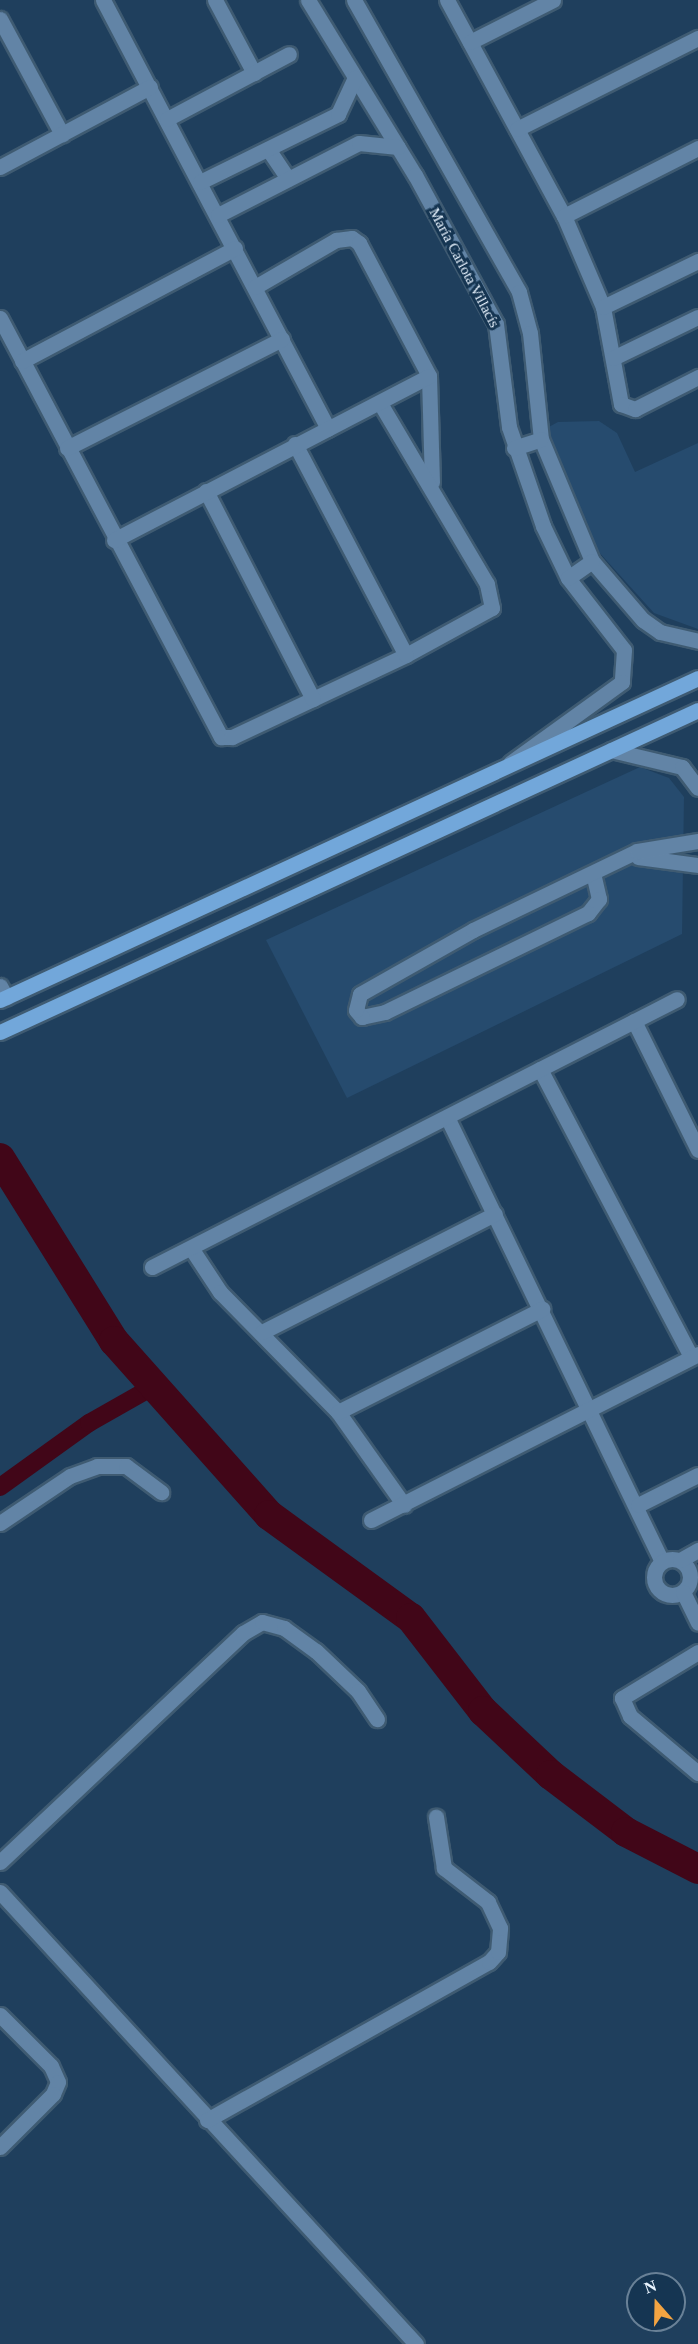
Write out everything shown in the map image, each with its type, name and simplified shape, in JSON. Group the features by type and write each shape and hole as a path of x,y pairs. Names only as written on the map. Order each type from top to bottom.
{"main road":[{"path":"2,995 698,678"},
{"path":"0,1032 698,710"}],"street":[{"path":"103,0 328,428"},
{"path":"215,0 254,73"},
{"name":"María Carlota Villacís","path":"308,0 398,147 496,324 514,448 568,578 618,637 626,668 622,682 508,766"},
{"path":"354,0 519,292 530,333 541,439 592,561 643,620 660,632 698,641"},
{"path":"447,0 564,216 603,307 621,404 627,409 698,377"},
{"path":"470,42 553,0"},
{"path":"0,19 62,134"},
{"path":"517,129 698,38"},
{"path":"167,119 289,54"},
{"path":"200,182 338,114 355,78"},
{"path":"0,166 150,87"},
{"path":"218,215 359,143 398,147"},
{"path":"564,216 698,148"},
{"path":"268,149 288,179"},
{"path":"255,286 336,240 352,238 429,376 432,488"},
{"path":"22,361 235,248"},
{"path":"603,307 698,261"},
{"path":"613,358 698,316"},
{"path":"0,318 114,540 221,737 313,699 406,655 492,608 487,584 380,403"},
{"path":"67,448 282,339"},
{"path":"114,540 429,376"},
{"path":"514,448 541,439"},
{"path":"295,444 406,655"},
{"path":"206,491 313,699"},
{"path":"568,578 592,561"},
{"path":"611,750 682,767 698,788"},
{"path":"593,873 599,899 588,913 385,1012 362,1017 356,1010 360,994 473,930 626,857 698,841"},
{"path":"626,857 698,865"},
{"path":"152,1268 676,999"},
{"path":"634,1021 698,1150"},
{"path":"371,1520 695,1356 540,1069"},
{"path":"447,1117 638,1505 662,1561 654,1578 659,1590 670,1595 690,1583"},
{"path":"262,1332 495,1214"},
{"path":"191,1248 220,1292 262,1332 338,1412 404,1505"},
{"path":"338,1412 542,1309"},
{"path":"0,1523 70,1476 97,1466 126,1466 161,1492"},
{"path":"638,1505 698,1475"},
{"path":"662,1561 680,1560 698,1550"},
{"path":"680,1560 689,1568 698,1623"},
{"path":"0,1862 243,1633 262,1622 284,1628 316,1651 358,1691 377,1719"},
{"path":"698,1652 622,1698 630,1716 698,1773"},
{"path":"207,2121 489,1962 498,1952 500,1928 488,1902 444,1868 436,1817"},
{"path":"0,1892 207,2121 416,2344"},
{"path":"0,2015 51,2066 58,2082 53,2094 0,2147"}],"shaded area":[{"path":"599,421 617,433 635,472 698,443 698,629 654,613 588,540 545,429 558,422"},
{"path":"640,767 669,778 684,797 682,934 347,1098 266,940"}],"waterway":[{"path":"0,1158 114,1341 269,1515 411,1618 483,1711 551,1775 626,1832 698,1869"},
{"path":"0,1487 89,1423 154,1386"}]}
